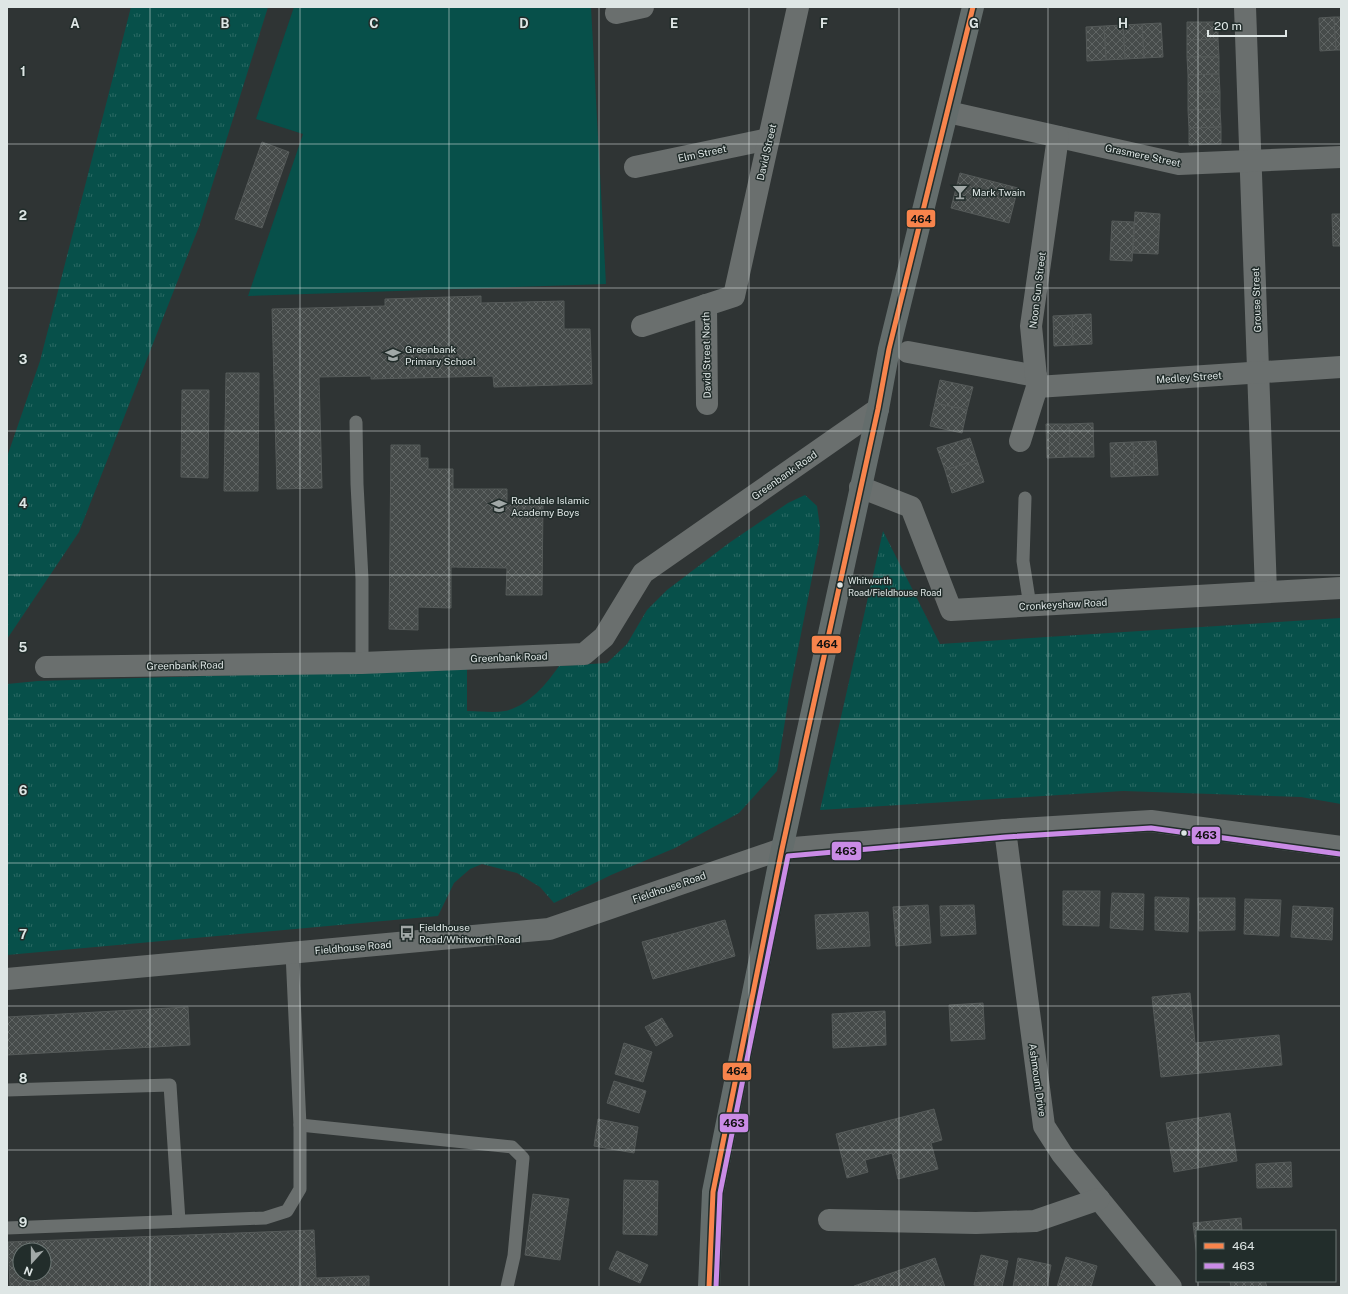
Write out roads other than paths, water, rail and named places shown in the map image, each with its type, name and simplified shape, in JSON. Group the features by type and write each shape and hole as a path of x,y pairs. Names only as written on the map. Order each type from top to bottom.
{"main road":[{"path":"709,1287 713,1192 782,849 878,409 889,349 973,7"}],"street":[{"path":"616,13 643,7"},
{"name":"David Street","path":"706,305 734,296 798,7"},
{"name":"Grouse Street","path":"1245,7 1266,592"},
{"name":"Grasmere Street","path":"948,112 1179,164 1341,157"},
{"name":"Noon Sun Street","path":"1020,441 1036,382 1031,326 1058,137"},
{"name":"Elm Street","path":"635,167 769,139"},
{"path":"642,326 706,305"},
{"name":"David Street North","path":"706,305 707,404"},
{"name":"Medley Street","path":"908,352 1036,382 1341,367"},
{"name":"Greenbank Road","path":"46,667 362,663 584,654 604,637 643,573 878,409"},
{"name":"Cronkeyshaw Road","path":"860,487 911,507 951,610 1341,588"},
{"name":"Fieldhouse Road","path":"7,979 549,929 782,849 1005,830 1151,822 1341,846"},
{"name":"Ashmount Drive","path":"1005,830 1044,1126 1062,1154 1171,1287"},
{"path":"829,1220 976,1223 1035,1221 1099,1199"}],"lane":[{"path":"356,422 357,484 362,579 362,663"},
{"path":"1025,498 1024,561 1030,606"},
{"path":"7,1228 265,1218 287,1211 300,1189 300,1125 292,953"},
{"path":"7,1090 170,1085 179,1221"},
{"path":"300,1125 512,1147 523,1158 514,1256 507,1287"}],"place":[{"name":"Mark Twain","path":"960,192"},
{"name":"Greenbank Primary School","path":"393,355"},
{"name":"Rochdale Islamic Academy Boys","path":"499,506"},
{"name":"Whitworth Road/Fieldhouse Road","path":"840,585"},
{"name":"Fieldhouse Road/Whitworth Road","path":"407,933"}]}
